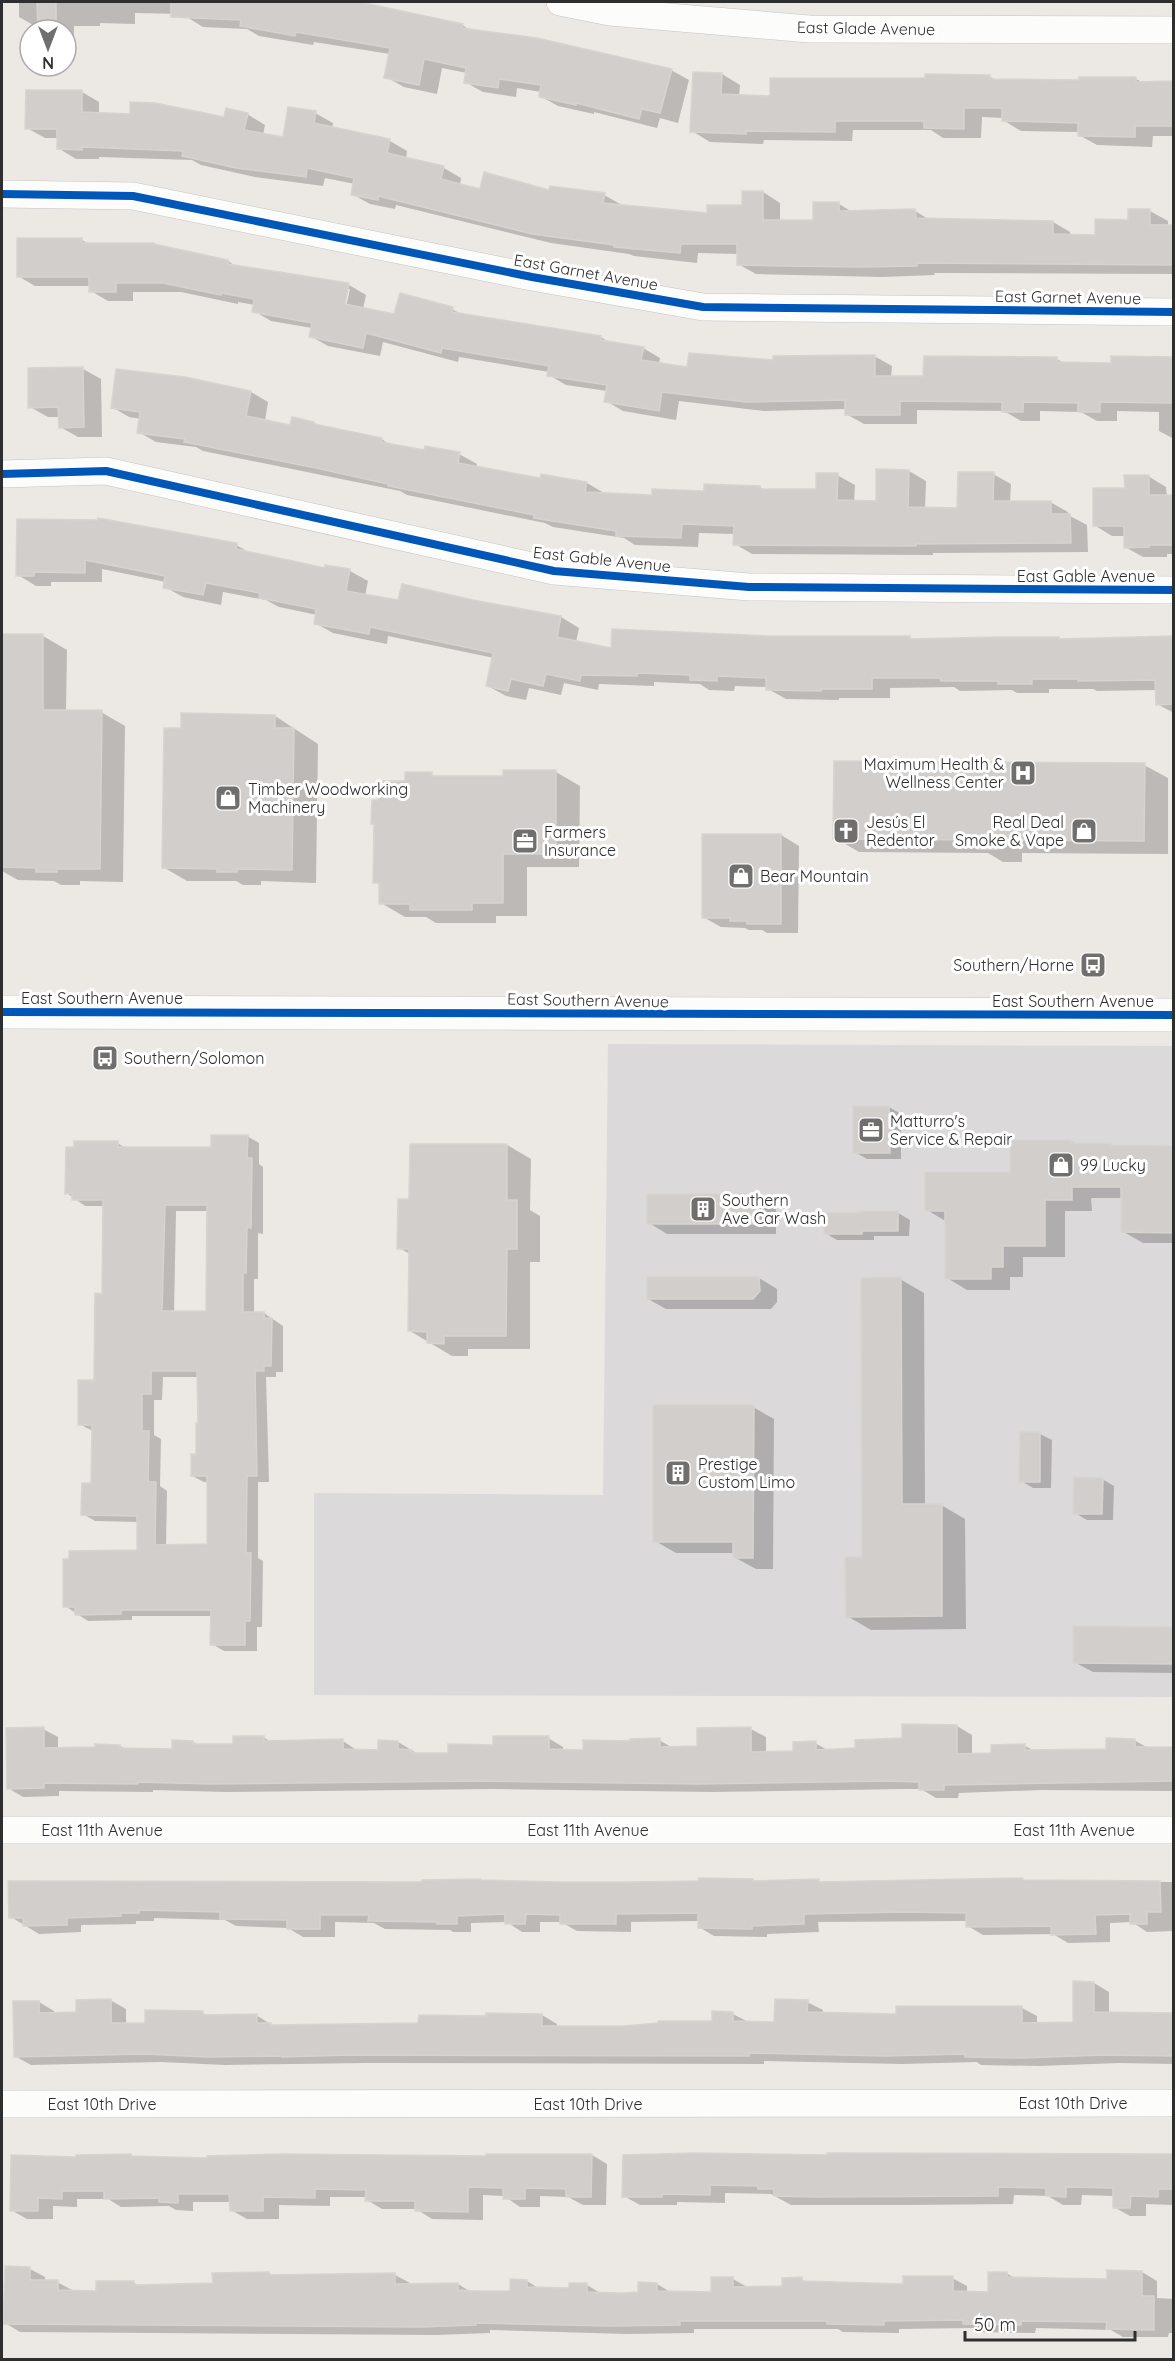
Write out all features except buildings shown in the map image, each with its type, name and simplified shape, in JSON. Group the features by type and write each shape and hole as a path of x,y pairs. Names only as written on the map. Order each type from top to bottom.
{"main road":[{"name":"East Southern Avenue","path":"2,1012 1173,1015"}],"street":[{"name":"East Glade Avenue","path":"560,2 610,12 808,29 1173,30"},
{"name":"East Garnet Avenue","path":"2,194 133,196 520,274 703,307 1173,312"},
{"name":"East Gable Avenue","path":"2,474 106,471 554,571 749,587 1173,590"},
{"name":"East 11th Avenue","path":"2,1830 1173,1830"},
{"name":"East 10th Drive","path":"2,2104 1173,2103"}],"shaded area":[{"path":"608,1044 1173,1046 1173,1697 314,1695 314,1493 603,1495"}],"cycle path":[{"path":"2,194 133,196 532,277 703,307 1174,312"},
{"path":"2,474 106,471 554,571 749,587 1174,590"},
{"path":"2,1012 1174,1015"}],"place":[{"name":"Maximum Health & Wellness Center","path":"1023,773"},
{"name":"Timber Woodworking Machinery","path":"228,798"},
{"name":"Jesús El Redentor","path":"846,831"},
{"name":"Real Deal Smoke & Vape","path":"1084,831"},
{"name":"Farmers Insurance","path":"525,841"},
{"name":"Bear Mountain","path":"741,876"},
{"name":"Southern/Horne","path":"1093,965"},
{"name":"Southern/Solomon","path":"105,1058"},
{"name":"Matturro's Service & Repair","path":"871,1130"},
{"name":"99 Lucky","path":"1061,1165"},
{"name":"Southern Ave Car Wash","path":"703,1209"},
{"name":"Prestige Custom Limo","path":"678,1473"}]}
